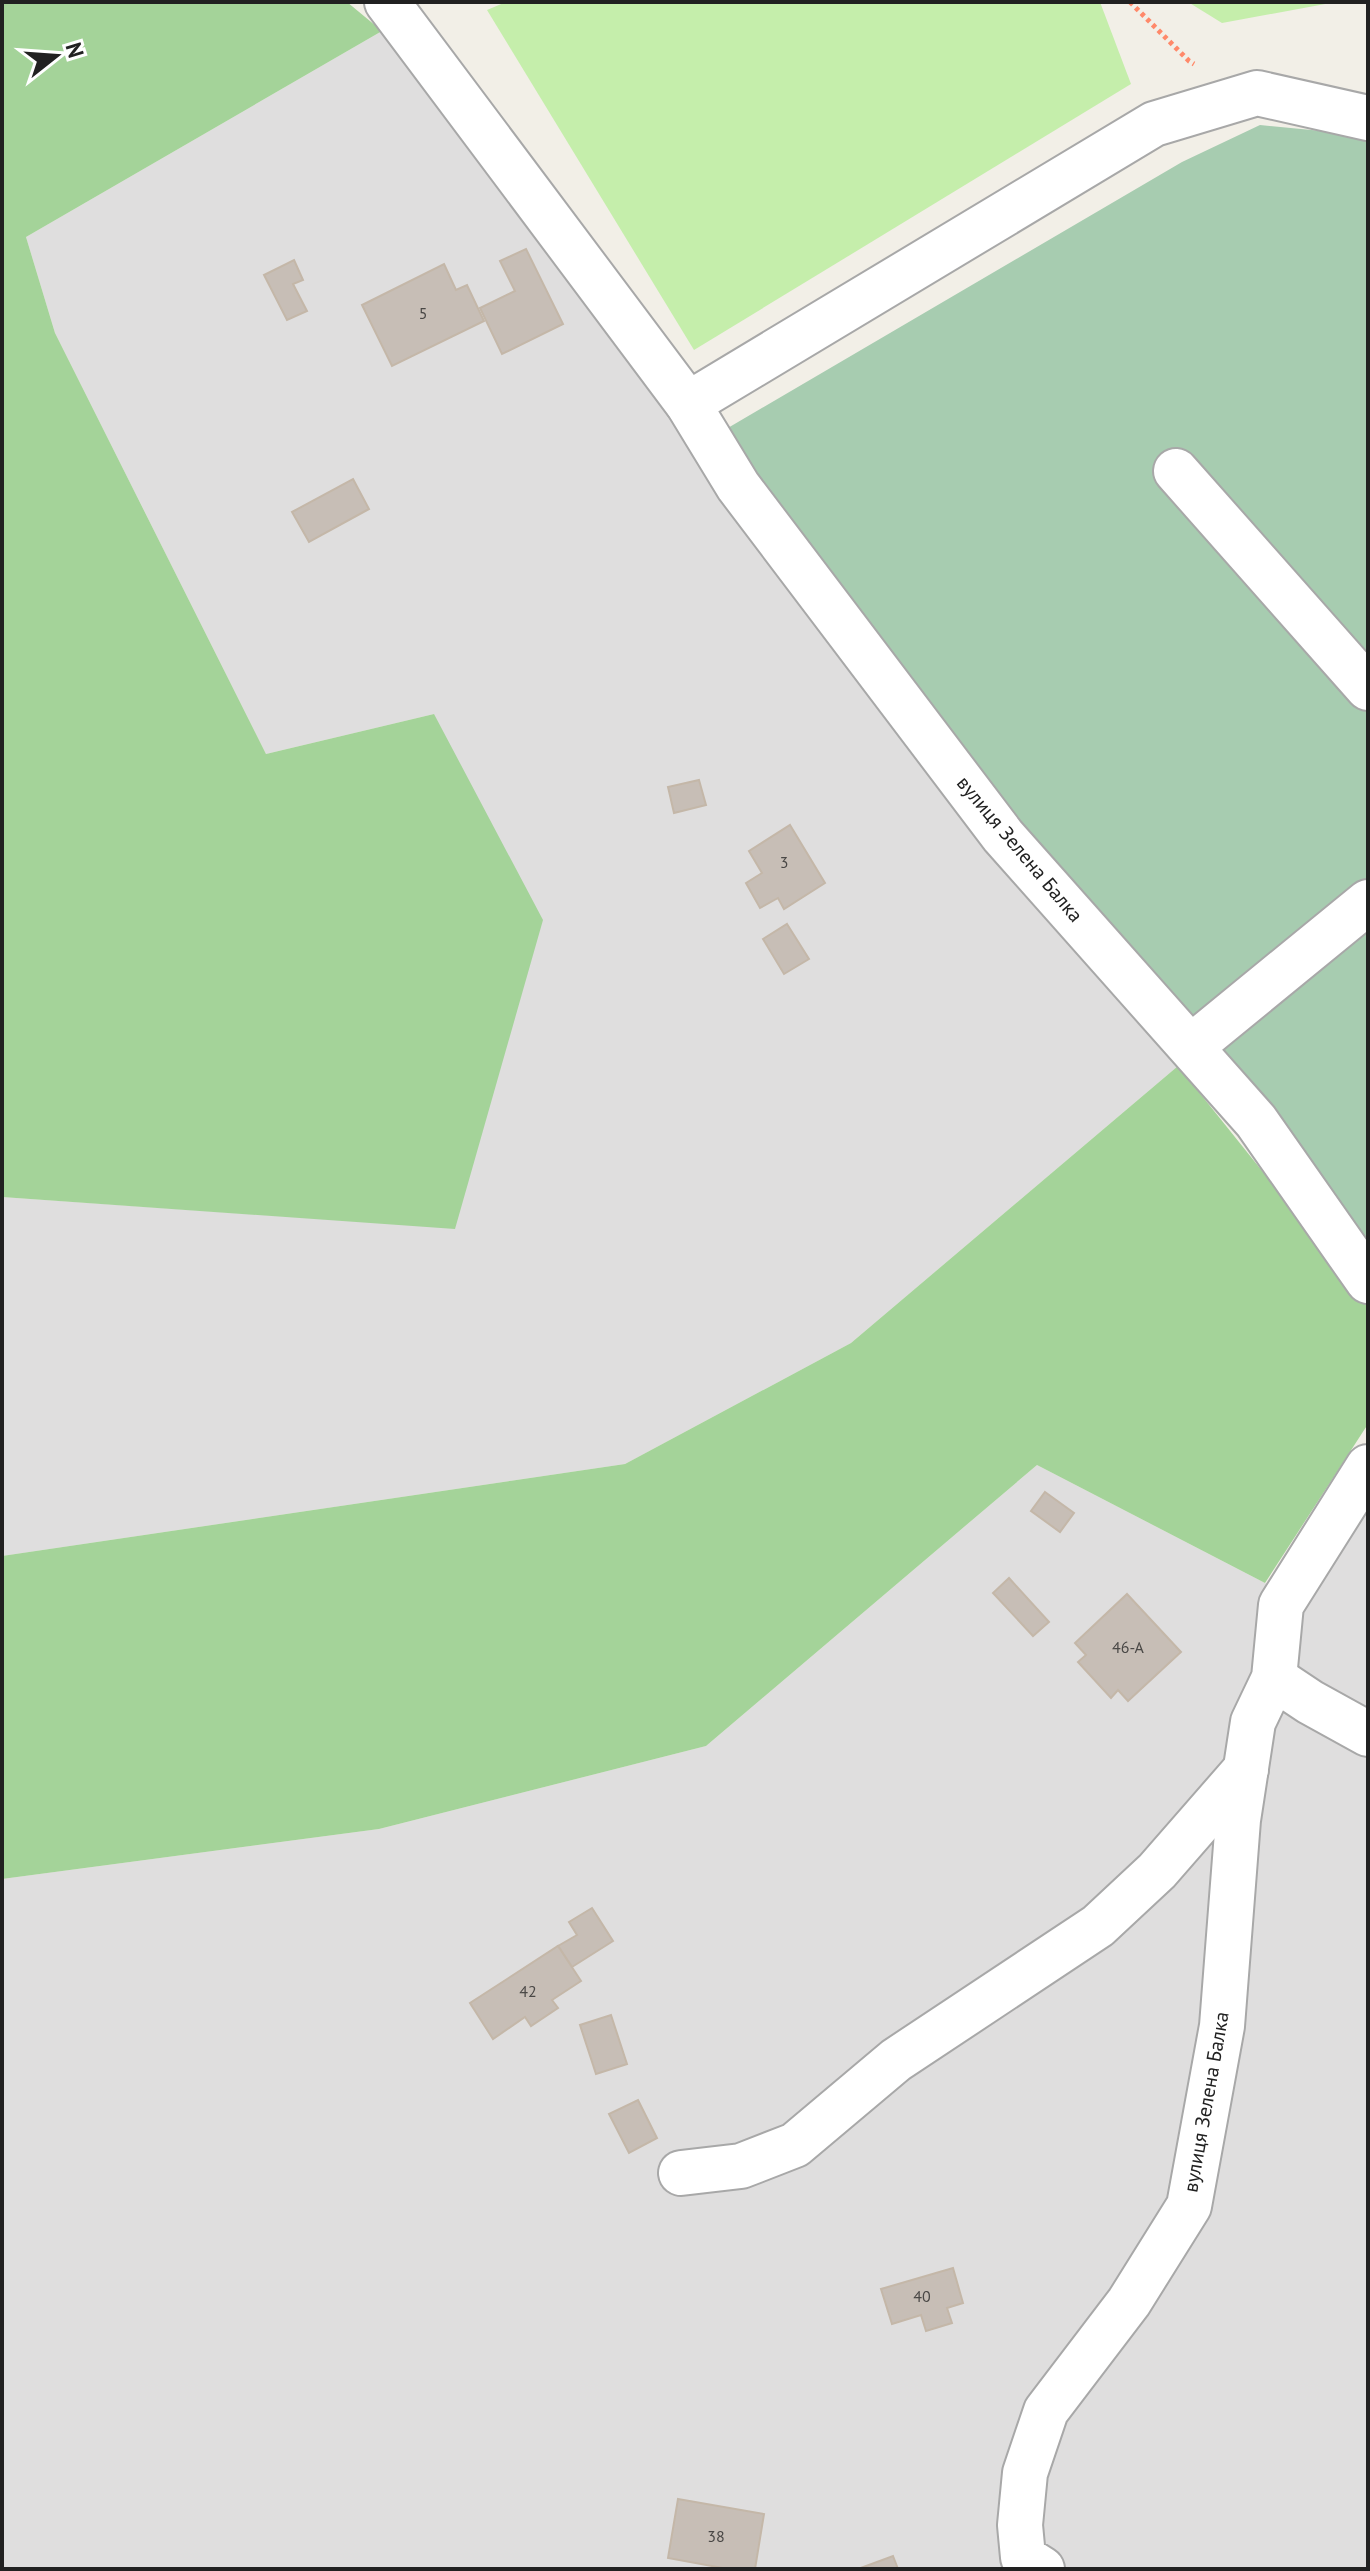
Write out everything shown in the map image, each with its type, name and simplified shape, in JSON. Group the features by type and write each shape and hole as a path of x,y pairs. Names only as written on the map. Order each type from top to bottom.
{"lane":[{"name":"вулиця Зелена Балка","path":"387,2 688,404 738,486 1003,836 1256,1121 1368,1281"},
{"path":"688,404 1154,124 1257,93 1368,118"},
{"path":"1176,471 1368,688"},
{"path":"1192,1046 1368,902"},
{"name":"вулиця Зелена Балка","path":"1042,2569 1023,2557 1020,2525 1025,2473 1046,2411 1129,2302 1189,2206 1222,2026 1238,1820 1253,1722 1274,1678 1281,1605 1368,1467"},
{"path":"1274,1678 1368,1734"},
{"path":"681,2173 741,2166 795,2145 896,2060 1098,1926 1157,1871 1246,1769"}],"path":[{"path":"1130,2 1189,61 1257,93"}],"shaded area":[{"path":"382,31 1083,960 1178,1066 851,1343 625,1464 2,1556 2,1197 454,1228 434,714 266,754 55,333 26,237"},
{"path":"1037,1465 1265,1583 1298,1596 1368,1497 1368,2569 2,2569 2,1879 379,1829 706,1746"}],"green space":[{"path":"2,2 347,2 382,31 26,237 55,333 266,754 434,714 543,920 455,1229 2,1197"},
{"path":"506,2 1100,2 1131,84 694,350 487,10"},
{"path":"1188,2 1336,2 1222,23"},
{"path":"1260,125 1363,135 1368,141 1368,1240 1196,1031 1012,825 721,432 1182,162"},
{"path":"1178,1066 1368,1303 1368,1424 1265,1583 1037,1465 706,1746 379,1829 2,1879 2,1556 625,1464 851,1343"}],"building":[{"path":"526,249 563,324 502,354 480,308 515,291 500,261"},
{"path":"294,260 303,280 293,284 307,311 287,320 264,275"},
{"path":"444,264 456,290 467,285 484,321 392,366 362,305"},
{"path":"353,479 369,509 309,542 292,512"},
{"path":"699,780 706,805 674,813 668,787"},
{"path":"790,825 825,883 784,909 778,898 760,908 746,883 762,873 749,851"},
{"path":"787,924 809,959 784,974 763,939"},
{"path":"1045,1492 1074,1513 1060,1532 1031,1511"},
{"path":"1009,1578 1049,1622 1033,1636 993,1593"},
{"path":"1127,1594 1181,1652 1128,1701 1118,1690 1111,1698 1078,1662 1086,1655 1075,1643"},
{"path":"592,1908 613,1941 572,1967 558,1946 577,1935 569,1922"},
{"path":"558,1946 581,1981 552,2000 558,2008 531,2026 525,2017 493,2039 470,2003"},
{"path":"611,2015 627,2064 596,2074 580,2025"},
{"path":"638,2100 657,2138 629,2153 609,2114"},
{"path":"953,2268 963,2303 947,2308 952,2323 926,2331 921,2315 892,2324 881,2289"},
{"path":"678,2499 764,2514 755,2569 728,2569 668,2558"},
{"path":"893,2556 898,2569 858,2569"}]}
